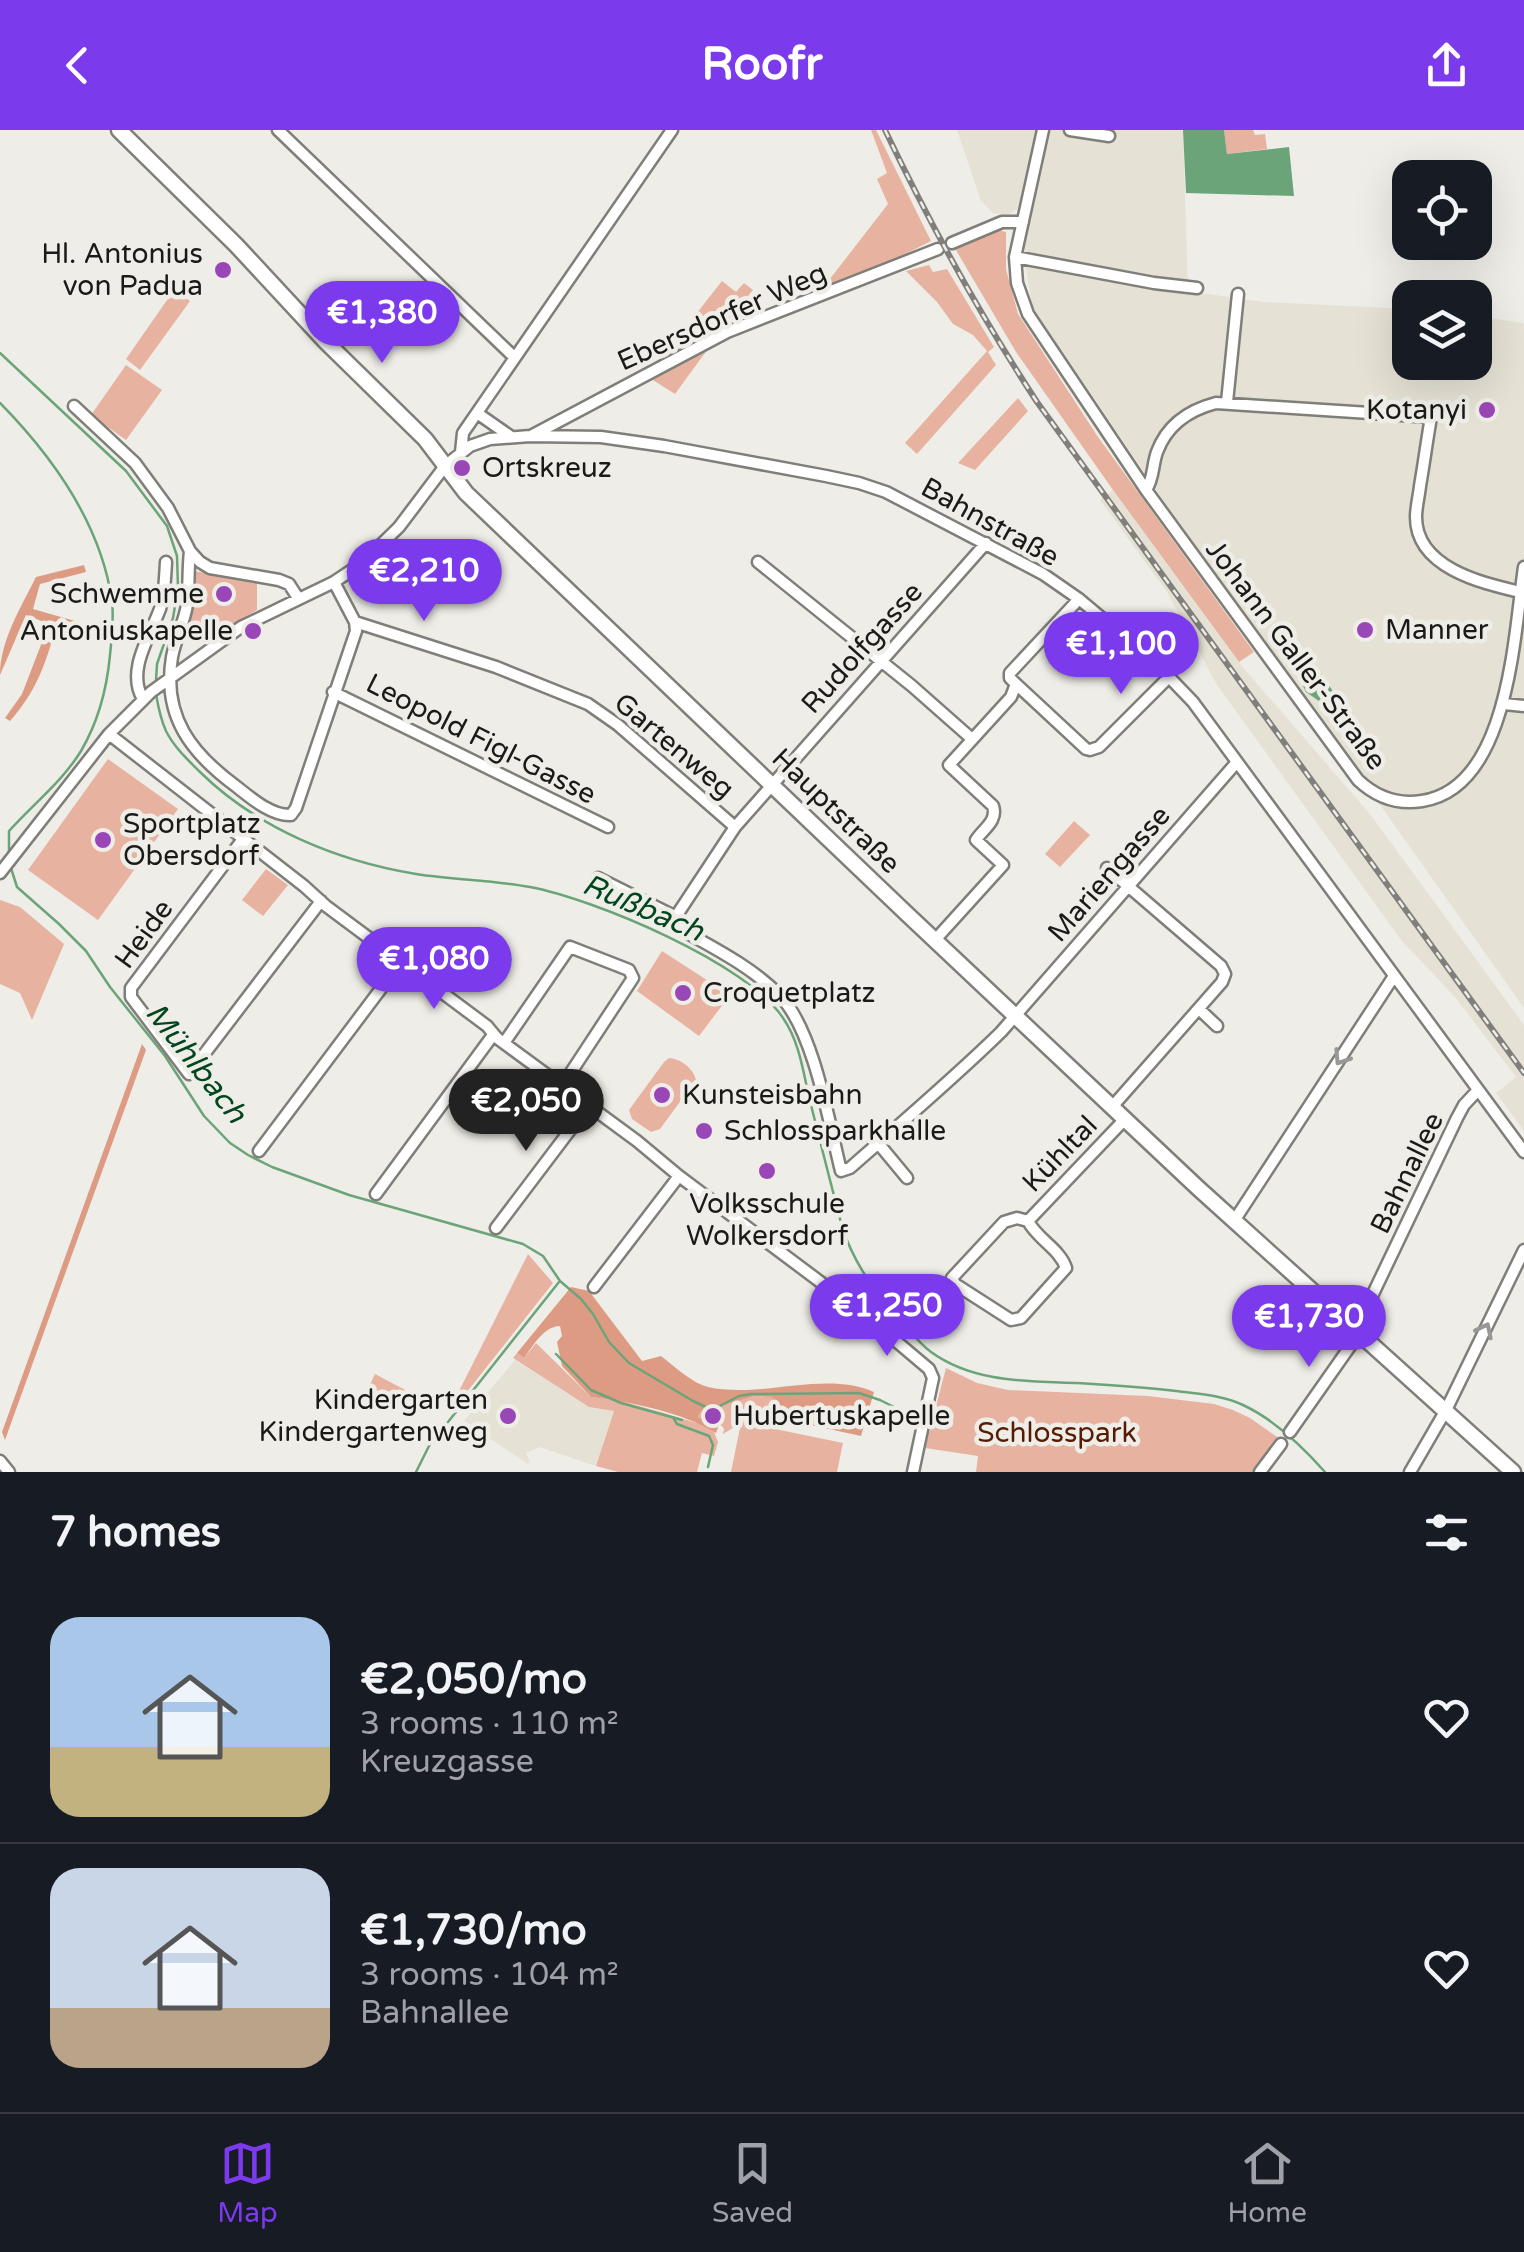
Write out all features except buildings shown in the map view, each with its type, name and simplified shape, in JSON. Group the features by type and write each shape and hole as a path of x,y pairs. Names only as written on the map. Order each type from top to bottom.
{"main road":[{"name":"Hauptstraße","path":"119,130 425,439 466,493 1112,1108 1513,1472"}],"street":[{"path":"278,130 514,357"},
{"path":"2,871 109,734 147,696 240,628 334,582 387,541 441,461 461,452 464,433 477,413 672,130"},
{"name":"Johann Galler-Straße","path":"1043,130 1015,256 1017,283 1032,322 1146,490 1358,780 1372,792 1388,800 1416,802 1436,798 1454,789 1476,766 1504,704 1524,566"},
{"path":"1070,130 1109,136"},
{"path":"952,242 1002,222 1023,222"},
{"name":"Ebersdorfer Weg","path":"530,436 728,332 938,249"},
{"path":"1015,256 1197,288"},
{"path":"1228,402 1238,294"},
{"path":"1146,490 1163,439 1178,421 1205,406 1228,402 1431,418 1415,520 1421,538 1432,555 1452,572 1520,592"},
{"path":"74,406 135,463 200,562 210,568 280,580 298,598"},
{"path":"477,413 510,437"},
{"name":"Bahnstraße","path":"461,452 479,442 510,437 601,437 859,482 906,500 1031,566 1079,599 1193,702 1524,1152"},
{"name":"Rudolfgasse","path":"674,920 735,827 986,542"},
{"path":"190,551 187,603 168,680 177,720 197,754 244,793 286,816 296,808 356,631 334,582"},
{"path":"147,696 138,692 138,669 161,606 166,562"},
{"path":"758,562 972,739"},
{"path":"1079,599 1010,672 1010,678 1086,749 1099,747 1169,677"},
{"name":"Gartenweg","path":"355,622 496,667 588,704 618,725 735,827"},
{"path":"935,940 1003,864 976,840 993,820 994,806 950,765 1011,697 1016,684"},
{"name":"Leopold Figl-Gasse","path":"334,692 608,827"},
{"path":"1504,704 1524,706"},
{"path":"109,734 504,1043 871,1320 932,1373 913,1472"},
{"name":"Mariengasse","path":"674,920 757,977 794,1014 810,1052 841,1171 850,1168 960,1072 1016,1017 1236,762"},
{"name":"Heide","path":"243,839 132,988 132,996 190,1074 321,901"},
{"path":"1107,868 1221,966 1225,974 1112,1108"},
{"path":"598,878 674,920"},
{"path":"504,1043 570,948 630,970 633,978 562,1086"},
{"path":"259,1152 401,962"},
{"path":"1234,1221 1394,976"},
{"path":"1198,1009 1217,1026"},
{"path":"376,1194 493,1034"},
{"name":"Bahnallee","path":"1290,1432 1358,1334 1361,1319 1464,1105 1478,1090"},
{"path":"496,1228 589,1105"},
{"name":"Kühltal","path":"1028,1221 1125,1119"},
{"path":"878,1143 908,1178"},
{"path":"594,1287 680,1176"},
{"name":"Kühltal","path":"1017,1218 1028,1221 1032,1230 1064,1260 1066,1268 1021,1318 1011,1320 949,1280 1004,1222 1017,1218"},
{"path":"1410,1472 1446,1410 1524,1250"},
{"path":"1260,1472 1281,1444"},
{"path":"0,1461 10,1472"}],"shaded area":[{"path":"957,130 1180,130 1188,291 1263,302 1392,308 1392,380 1492,380 1492,318 1524,323 1524,1008 1204,561 1032,306 1023,250 1034,197 1007,216 993,213 981,201"},
{"path":"1183,130 1224,130 1227,154 1289,147 1294,196 1186,193"},
{"path":"1113,490 1240,664 1370,814 1524,1025 1524,1131 1496,1093 1516,1077 1455,997 1402,941 1217,685 1167,592 1100,500"},
{"path":"84,565 86,572 40,584 33,609 103,632 58,622 35,686 10,721 5,718 22,694 49,624 26,615 0,675 7,637 18,612 36,577"},
{"path":"1304,666 1322,675 1341,709 1325,713 1319,701 1306,692 1297,674"},
{"path":"142,1044 146,1050 5,1440 2,1432"},
{"path":"571,1287 589,1291 642,1361 661,1356 702,1385 749,1390 835,1384 874,1392 861,1436 769,1416 773,1397 755,1396 700,1412 698,1417 719,1425 716,1433 672,1414 591,1397 562,1366 557,1342 562,1336 560,1326 544,1333 524,1358 517,1353"},
{"path":"515,1360 589,1407 614,1411 596,1466 540,1447 526,1453 528,1464 464,1421"}],"green space":[{"path":"871,130 876,130 931,241 819,293 888,204 877,179 887,173"},
{"path":"1224,130 1265,134 1267,149 1227,154"},
{"path":"997,230 1006,232 1006,269 1018,314 1098,437 1254,652 1239,662 1016,352 953,245"},
{"path":"929,265 933,272 947,269 994,347 988,352 996,365 917,454 905,443 987,351 973,335 953,324 906,271"},
{"path":"722,281 736,292 744,283 753,290 718,333 656,365"},
{"path":"174,290 190,301 140,370 126,359"},
{"path":"710,346 675,394 648,377"},
{"path":"126,365 162,390 126,440 91,415"},
{"path":"1018,398 1028,411 975,470 958,463"},
{"name":"Schwemme","path":"194,571 257,582 257,610 210,641 188,621"},
{"name":"Sportplatz Obersdorf","path":"108,759 178,809 98,920 28,870"},
{"path":"1074,821 1090,835 1060,867 1045,854"},
{"path":"266,869 288,885 263,916 242,900"},
{"path":"0,900 20,907 64,944 32,1020 20,993 0,984"},
{"name":"Croquetplatz","path":"662,951 730,995 699,1036 637,991"},
{"name":"Kunsteisbahn","path":"669,1058 686,1065 696,1080 660,1129 651,1132 632,1119 629,1110"},
{"path":"528,1254 553,1283 455,1407 452,1405"},
{"path":"536,1343 591,1397 621,1401 703,1425 714,1432 718,1442 714,1456 702,1453 697,1472 618,1472 596,1466 614,1411 589,1407 513,1358 517,1353 524,1358"},
{"name":"Schlosspark","path":"946,1368 977,1383 1008,1390 1148,1396 1214,1404 1250,1418 1280,1439 1256,1472 976,1472 978,1456 925,1448"},
{"path":"375,1374 411,1393 403,1407 368,1389"},
{"path":"755,1396 774,1397 769,1417 753,1414 742,1422 843,1443 837,1472 731,1472 741,1423 723,1434 722,1426 698,1417 699,1412"}],"waterway":[{"name":"Rußbach","path":"0,353 126,471 167,526 177,556 178,588 156,681"},
{"name":"Mühlbach","path":"0,403 39,446 86,519 106,573 113,614 107,680 92,728 65,773 9,831 9,857"},
{"name":"Rußbach","path":"156,694 166,731 190,762 247,810 300,839 386,868 530,887 591,905 667,936 737,976 764,997 783,1018 797,1046 843,1230 853,1254 881,1298 931,1352 965,1370 1001,1378 1151,1388 1227,1399 1276,1426 1325,1472"},
{"name":"Mühlbach","path":"10,865 17,887 86,951 165,1056 204,1116 248,1155 349,1195 523,1244 543,1256 629,1363 708,1408 751,1394 859,1393 916,1418"},
{"path":"416,1472 429,1446 559,1282"},
{"path":"556,1354 591,1390 682,1420"},
{"path":"674,1419 677,1424 709,1436 713,1445 708,1467"}],"railway":[{"path":"885,130 956,269 1037,402 1524,1073"}],"place":[{"name":"Hl. Antonius von Padua","path":"223,270"},
{"name":"Kotanyi","path":"1487,410"},
{"name":"Ortskreuz","path":"462,468"},
{"name":"Schwemme","path":"224,594"},
{"name":"Manner","path":"1365,630"},
{"name":"Antoniuskapelle","path":"253,631"},
{"name":"Sportplatz Obersdorf","path":"103,840"},
{"name":"Croquetplatz","path":"683,993"},
{"name":"Kunsteisbahn","path":"662,1095"},
{"name":"Schlossparkhalle","path":"704,1131"},
{"name":"Volksschule Wolkersdorf","path":"767,1171"},
{"name":"Kindergarten Kindergartenweg","path":"508,1416"},
{"name":"Hubertuskapelle","path":"713,1416"}]}
